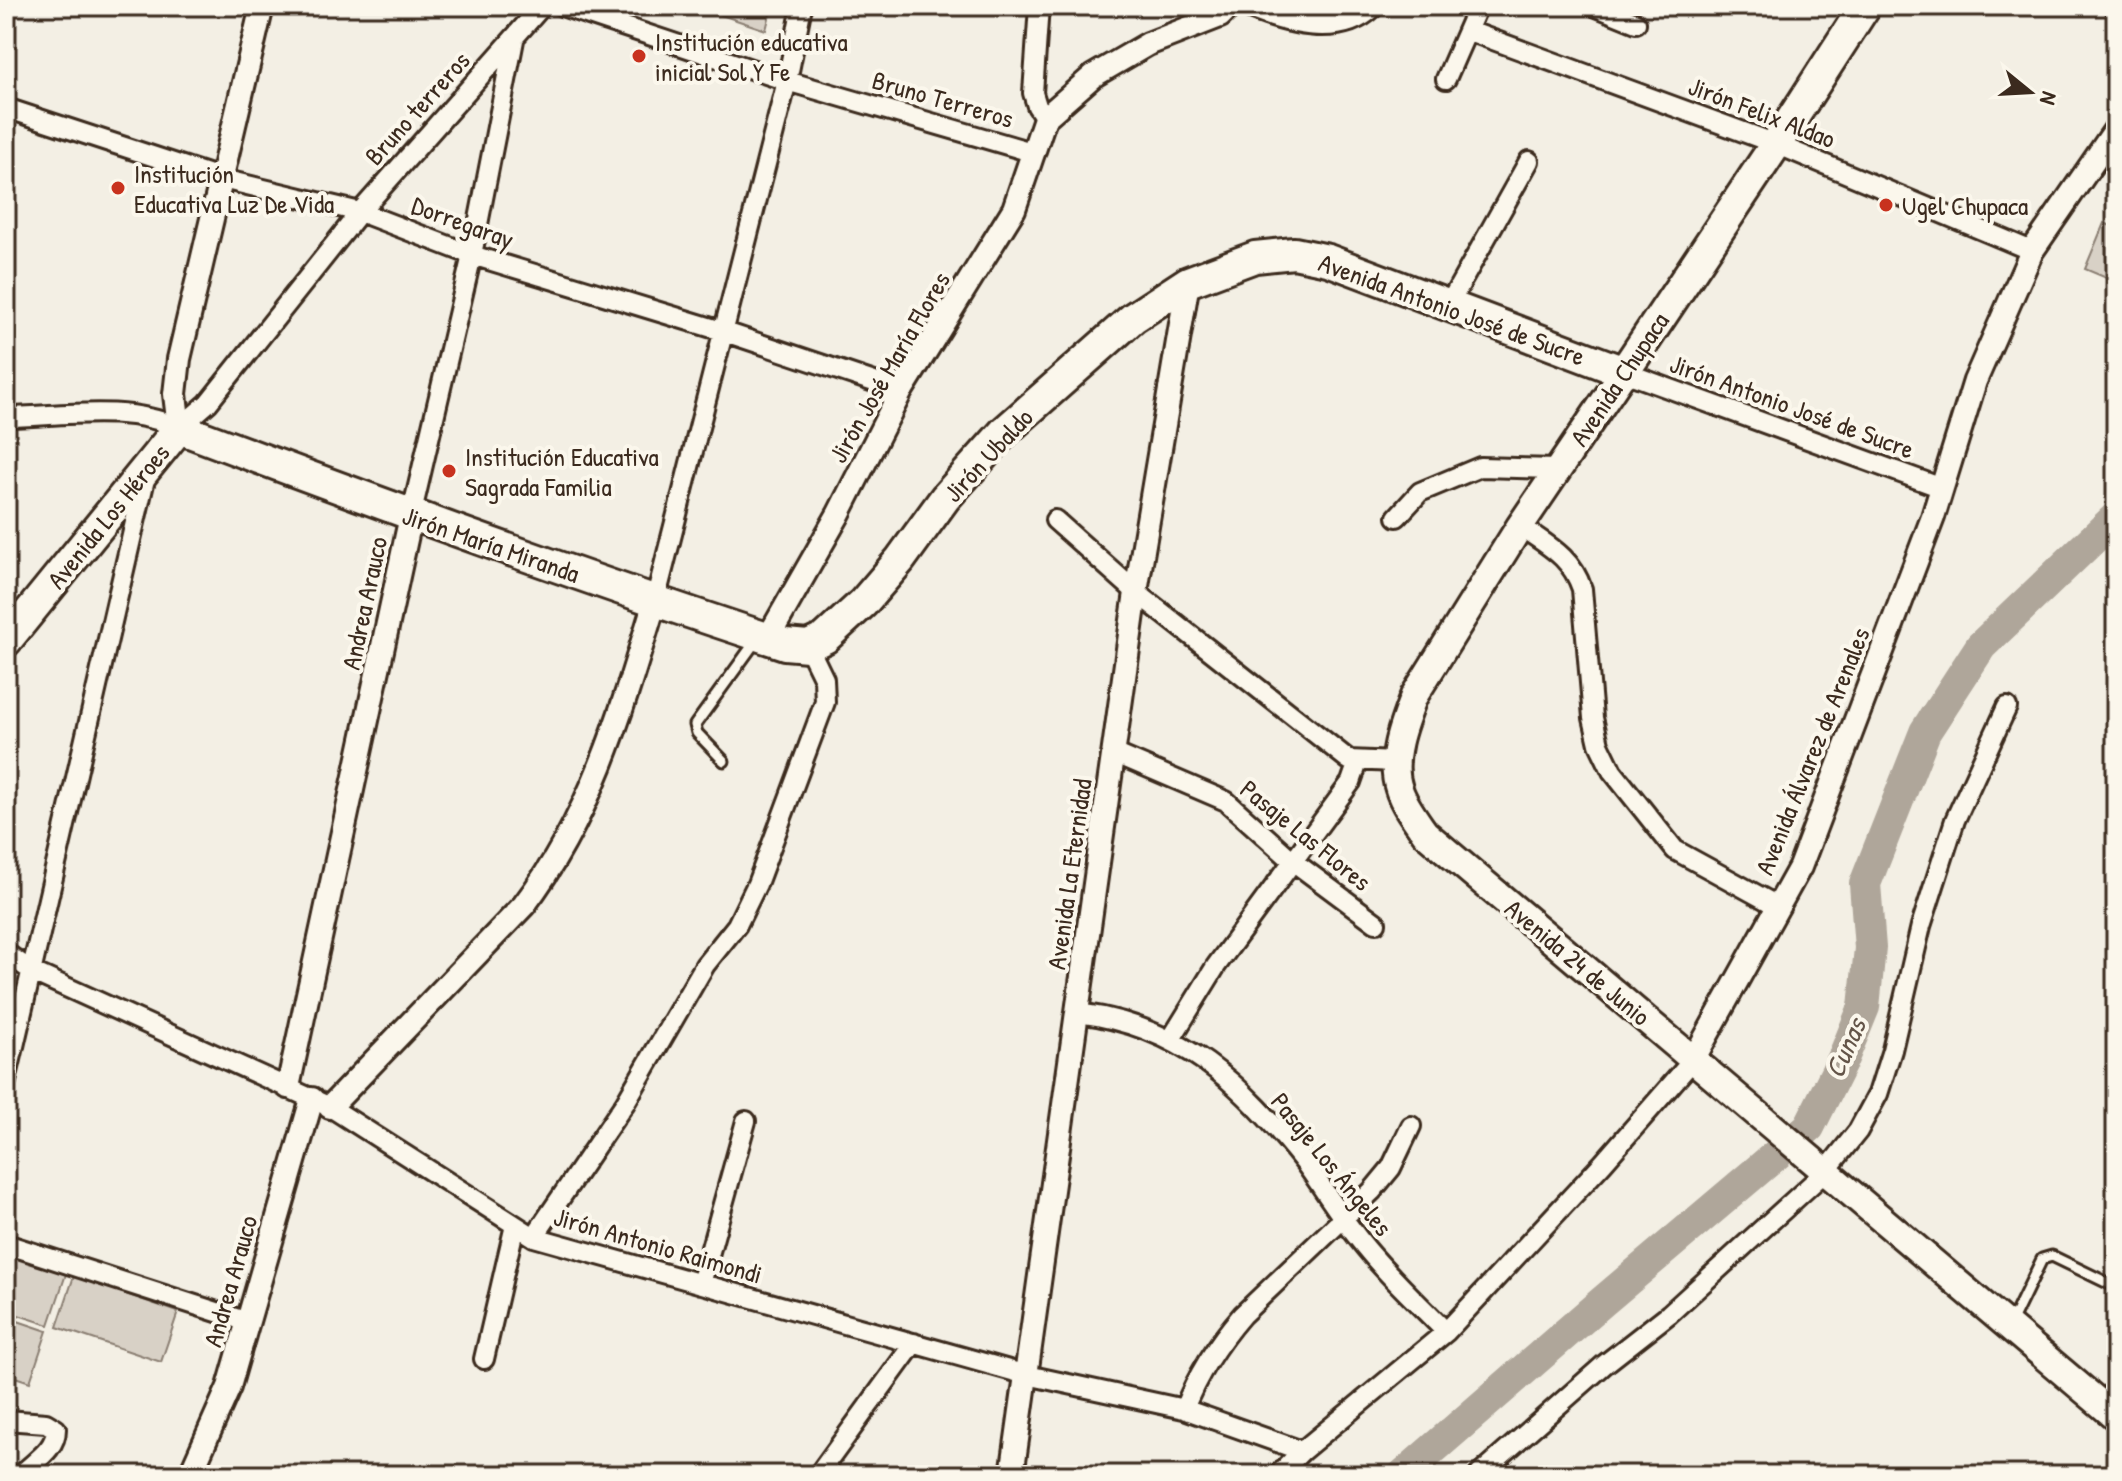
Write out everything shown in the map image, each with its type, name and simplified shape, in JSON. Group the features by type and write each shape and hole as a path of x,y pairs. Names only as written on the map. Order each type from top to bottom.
{"highway":[{"name":"Avenida Chupaca","path":"1624,372 1865,6"},
{"name":"Avenida Antonio José de Sucre","path":"1188,282 1255,257 1294,253 1328,260 1624,372"},
{"name":"Jirón Ubaldo","path":"808,646 825,638 863,603 900,560 945,498 1004,432 1133,318 1188,282"},
{"name":"Avenida Los Héroes","path":"6,641 179,428"},
{"name":"Jirón María Miranda","path":"179,428 411,516 655,601 785,644 808,646"}],"main road":[{"name":"Avenida Chupaca","path":"1396,762 1402,727 1414,696 1520,526 1624,372"},
{"name":"Avenida 24 de Junio","path":"1396,762 1398,788 1425,833 2116,1417"}],"street":[{"path":"179,428 175,394 179,359 262,6"},
{"name":"Bruno terreros","path":"179,428 208,403 360,212 542,6"},
{"name":"Bruno Terreros","path":"562,6 787,81 1035,153"},
{"path":"321,1103 524,905 549,873 585,803 620,717 655,601 787,81 802,6"},
{"path":"1039,6 1033,93 1045,118 1093,76 1148,44 1220,16 1230,6"},
{"path":"1248,6 1305,23 1325,24 1348,20 1372,6"},
{"path":"1446,79 1478,6"},
{"path":"1594,6 1636,23"},
{"name":"Jirón Felix Aldao","path":"1469,31 1776,144 2032,251"},
{"name":"Andrea Arauco","path":"288,1087 411,516 472,255 514,37"},
{"name":"Dorregaray","path":"6,108 222,179 360,212 472,255 722,331 901,391"},
{"name":"Jirón José María Flores","path":"764,637 838,515 901,391 1014,209 1045,118"},
{"name":"Avenida Álvarez de Arenales","path":"1278,1475 1302,1451 1446,1332 1603,1163 1693,1060 1800,867 1942,488 1975,381 2032,251 2116,129"},
{"path":"1448,306 1529,161"},
{"name":"Avenida La Eternidad","path":"1012,1475 1136,592 1188,282"},
{"name":"Jirón Antonio José de Sucre","path":"1624,372 1942,488"},
{"path":"6,417 130,414 159,419 179,428"},
{"path":"1397,517 1420,492 1480,467 1558,469"},
{"path":"6,1081 147,468"},
{"path":"1055,520 1136,592 1349,760 1396,762"},
{"path":"1520,526 1567,559 1576,572 1582,589 1593,718 1599,744 1612,771 1675,850 1779,907"},
{"path":"534,1237 625,1103 682,1001 705,965 737,925 757,884 825,702 824,679 808,646"},
{"path":"1479,1475 1605,1364 1669,1314 1858,1131 1878,1094 1892,1050 1921,926 1955,820 2007,707"},
{"name":"Pasaje Las Flores","path":"1114,753 1226,801 1294,862 1376,923"},
{"path":"1171,1039 1216,966 1351,782 1358,762"},
{"name":"Jirón Antonio Raimondi","path":"6,953 33,972 321,1103 534,1237 1027,1375 1184,1409 1302,1451"},
{"name":"Pasaje Los Ángeles","path":"1078,1013 1124,1021 1171,1039 1209,1064 1256,1108 1304,1163 1375,1259 1446,1332"},
{"name":"Andrea Arauco","path":"190,1475 229,1387 321,1103"},
{"path":"701,1284 746,1121"},
{"path":"1184,1409 1208,1358 1233,1325 1344,1220 1391,1168 1411,1126"},
{"path":"484,1359 515,1225"},
{"path":"6,1244 248,1322"},
{"path":"818,1475 914,1343"},
{"path":"6,1420 46,1423 56,1429 56,1436 47,1450 21,1475"}],"lane":[{"path":"724,761 697,733 695,725 764,637"},
{"path":"2009,1328 2042,1259 2052,1256 2116,1287"}],"shaded area":[{"path":"694,6 772,6 766,30"},
{"path":"2104,223 2116,228 2116,282 2085,269"},
{"path":"6,1254 66,1274 49,1325 6,1311"},
{"path":"74,1276 178,1312 161,1362 57,1327"},
{"path":"6,1317 47,1331 30,1382 6,1374"}],"waterway":[{"name":"Cunas","path":"1403,1475 1809,1127 1842,1061 1864,1007 1870,948 1865,884 1925,732 1981,646 2116,517"}],"place":[{"name":"Institución educativa inicial Sol Y Fe","path":"639,56"},
{"name":"Institución Educativa Luz De Vida","path":"118,188"},
{"name":"Ugel Chupaca","path":"1886,205"},
{"name":"Institución Educativa Sagrada Familia","path":"449,471"}]}
